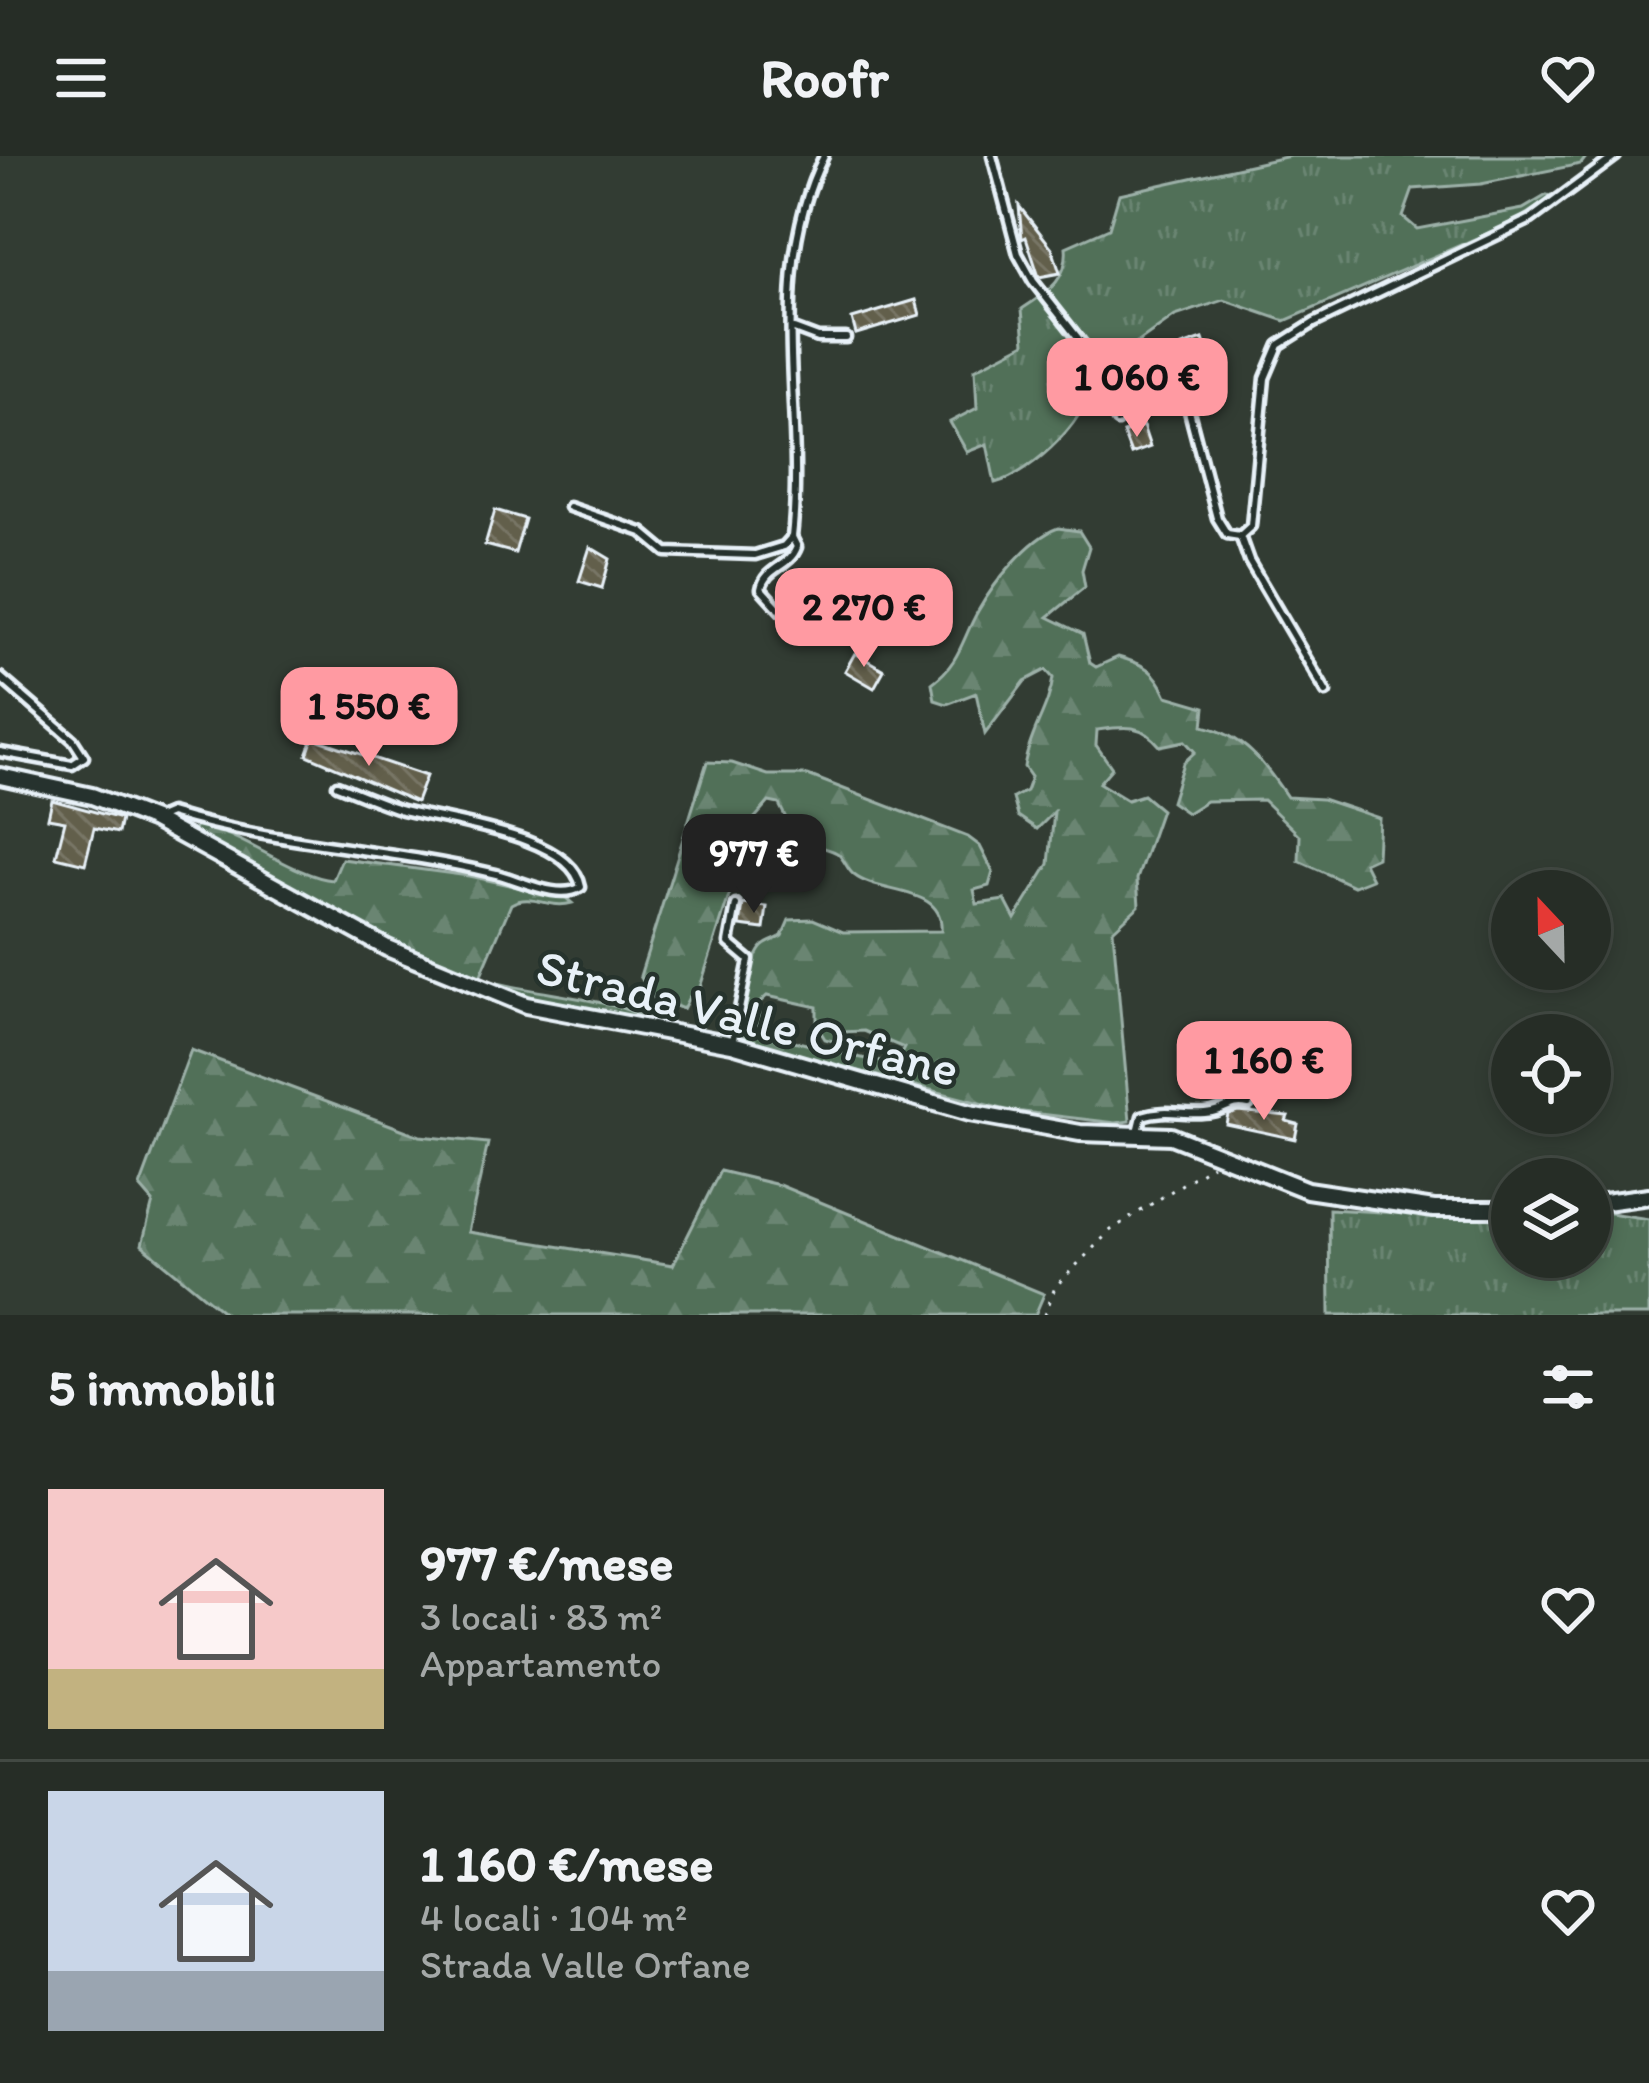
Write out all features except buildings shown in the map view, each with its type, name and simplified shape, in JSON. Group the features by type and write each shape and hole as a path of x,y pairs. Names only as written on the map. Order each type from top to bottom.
{"street":[{"name":"Strada Valle Orfane","path":"0,776 92,796 154,820 387,948 526,1005 731,1044 969,1113 1080,1133 1171,1136 1307,1190 1358,1201 1491,1209"},
{"path":"1611,1201 1649,1196"}],"lane":[{"path":"782,612 765,600 761,589 766,575 794,556 794,329 801,218 824,156"},
{"path":"992,156 1018,254 1085,347 1118,421"},
{"path":"1240,536 1250,526 1265,378 1279,345 1531,219 1616,156"},
{"path":"794,329 818,338 846,338"},
{"path":"1189,411 1217,518 1227,534 1240,536"},
{"path":"569,507 642,532 667,552 754,555 773,551 792,537"},
{"path":"1240,536 1249,561 1326,692"},
{"path":"0,677 73,740 84,757 72,765 0,752"},
{"path":"154,820 170,813 349,852 486,871 562,892 581,887 577,873 548,852 474,823 402,810 337,785"},
{"path":"731,1044 749,960 729,943 736,905"},
{"path":"1138,1132 1142,1116 1159,1110 1213,1112 1226,1103 1249,1104"}],"path":[{"path":"1045,1315 1055,1286 1111,1230 1204,1173 1221,1156"}],"green space":[{"path":"1290,156 1587,156 1581,164 1481,184 1413,189 1403,217 1417,229 1523,209 1547,195 1553,197 1514,222 1285,321 1224,300 1175,316 1092,375 1083,407 1058,441 1026,468 995,483 987,444 967,452 950,422 977,408 975,369 1025,343 1022,309 1060,277 1066,247 1109,228 1119,194"},
{"path":"1058,528 1079,531 1089,547 1082,570 1085,587 1048,617 1083,634 1090,663 1096,667 1118,657 1136,663 1154,675 1167,696 1205,707 1203,726 1242,744 1287,797 1322,799 1379,818 1377,857 1364,863 1372,879 1354,886 1299,861 1300,836 1263,800 1206,801 1187,813 1171,802 1183,763 1195,752 1185,741 1160,746 1132,728 1097,730 1096,745 1112,768 1099,783 1127,800 1143,795 1161,810 1137,879 1139,906 1113,930 1130,1121 1006,1110 746,1041 744,1034 764,1035 897,1062 904,1048 864,1031 841,1032 841,1043 825,1039 817,1026 817,1007 767,996 758,1004 762,1024 747,1025 746,997 754,961 763,946 782,936 789,920 813,919 843,932 941,931 933,906 865,882 833,851 800,842 791,857 776,835 785,816 779,804 769,802 753,820 697,997 689,997 683,1009 653,997 640,976 707,762 732,763 768,775 808,775 968,837 980,846 993,872 989,886 974,890 977,904 1005,900 1015,919 1049,864 1054,812 1037,829 1018,816 1013,798 1026,791 1031,777 1024,767 1053,678 1046,670 1025,681 985,734 976,693 947,704 935,700 932,683 955,659 1002,575 1035,542"},
{"path":"196,826 228,834 317,877 333,880 342,859 469,876 566,898 572,903 526,900 511,904 480,977 618,1007 642,1020 581,1010 465,973 355,921 193,833"},
{"path":"191,1050 420,1136 488,1143 468,1232 673,1265 720,1171 779,1185 1044,1294 1035,1315 227,1315 142,1245 153,1202 140,1187"},
{"path":"1329,1209 1491,1213 1491,1278 1611,1278 1611,1213 1649,1219 1649,1315 1330,1315"}]}
